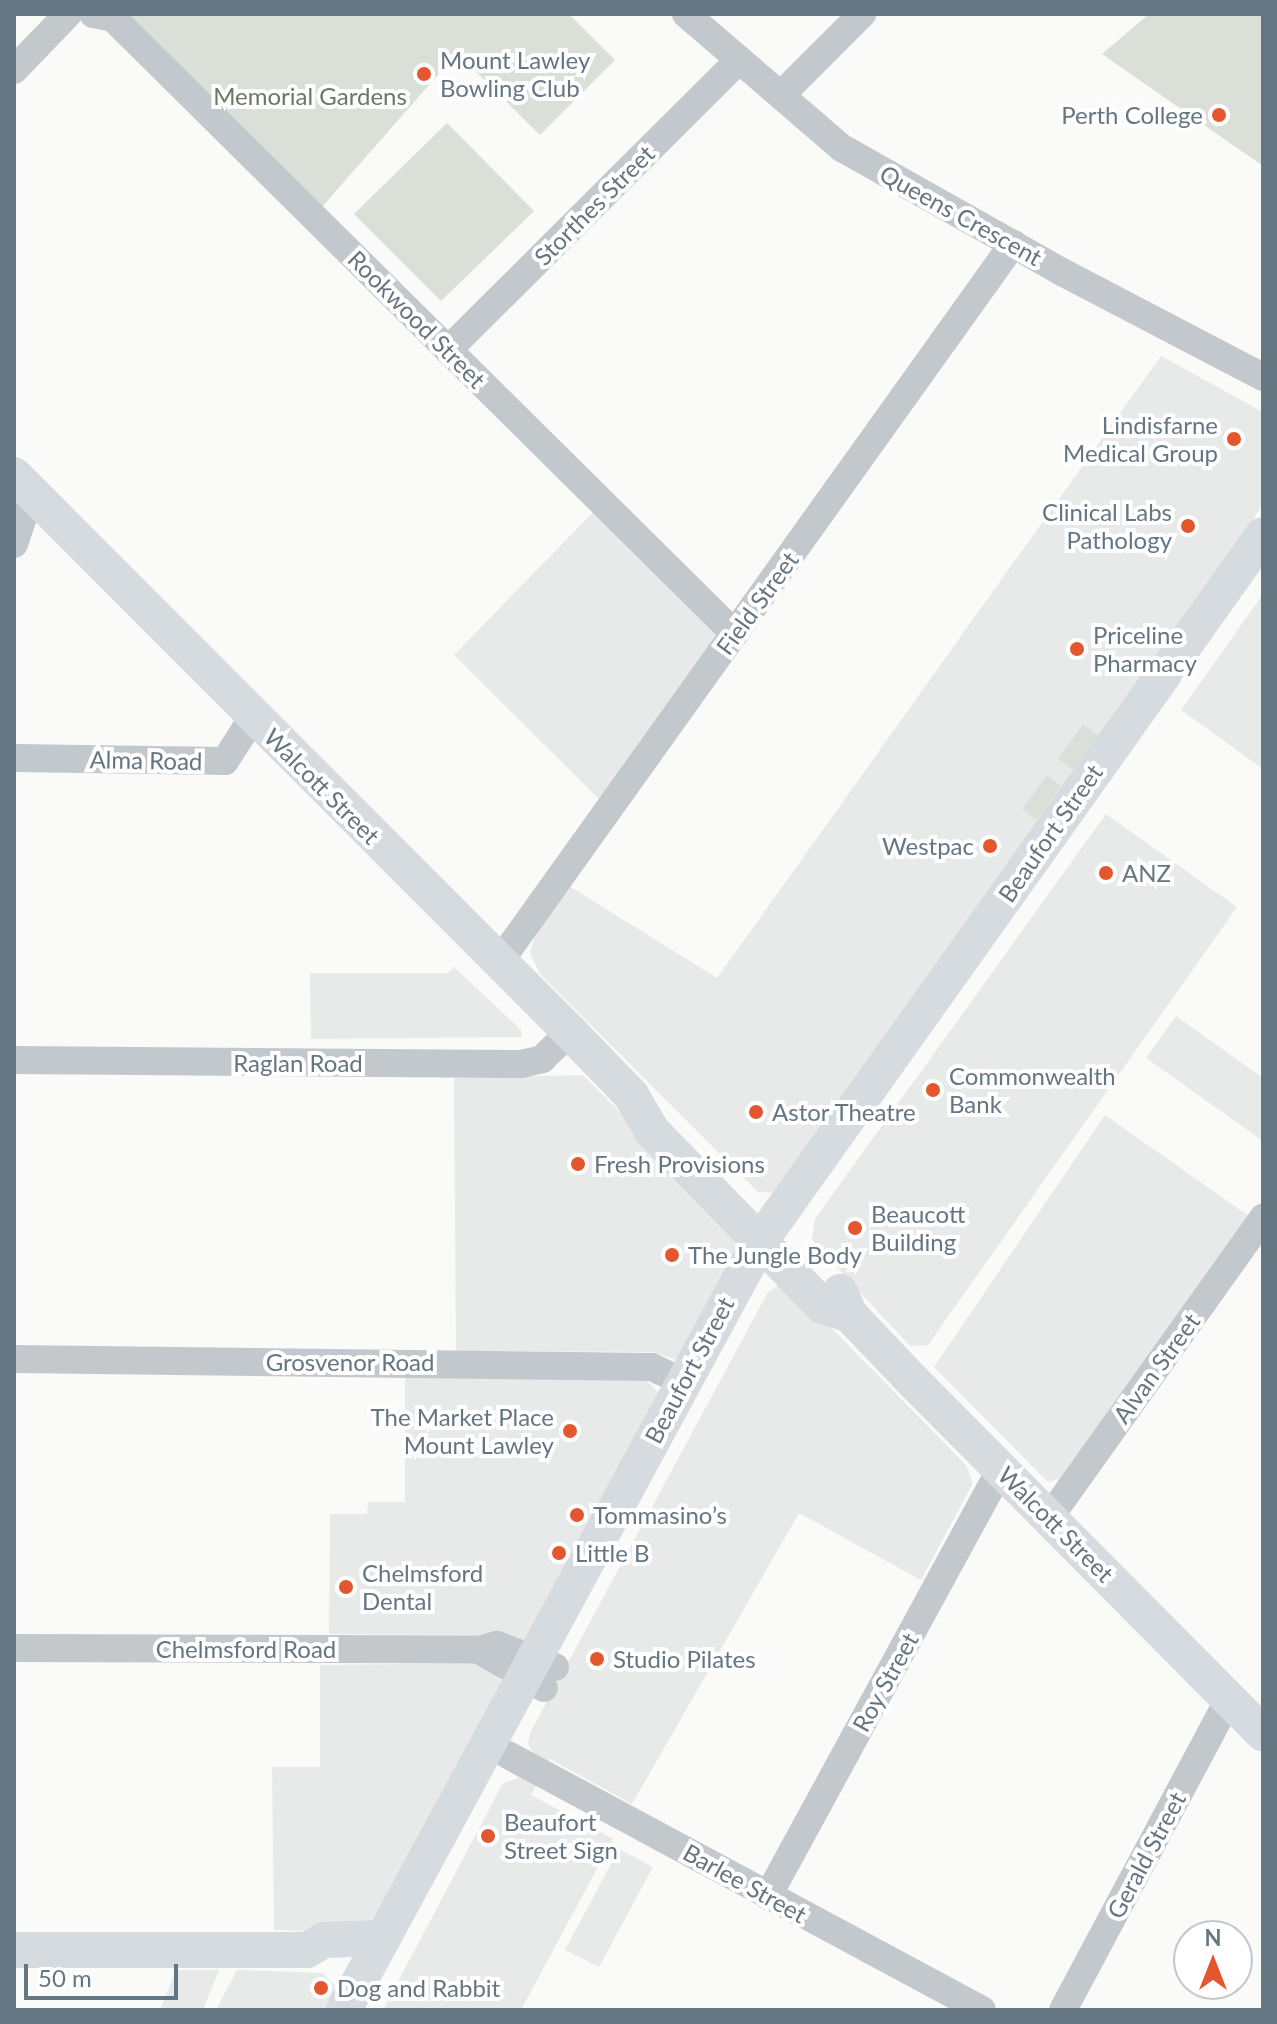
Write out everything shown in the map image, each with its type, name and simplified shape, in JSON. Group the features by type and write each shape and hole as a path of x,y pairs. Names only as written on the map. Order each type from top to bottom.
{"main road":[{"name":"Walcott Street","path":"23,484 631,1095 668,1114 775,1239 823,1306 850,1315 1263,1733"},
{"name":"Beaufort Street","path":"363,1999 508,1755 539,1673 683,1382 775,1239 1263,535"},
{"name":"Beaufort Street","path":"363,1999 383,1938 539,1673 775,1239 1263,577"},
{"path":"14,1950 307,1950 324,1940 383,1938"},
{"path":"307,1950 363,1999"}],"street":[{"path":"14,70 68,14"},
{"name":"Rookwood Street","path":"93,14 113,18 735,634"},
{"name":"Queens Crescent","path":"686,14 842,148 1013,244 1263,377"},
{"path":"781,95 862,14"},
{"name":"Storthes Street","path":"448,350 739,60"},
{"name":"Field Street","path":"500,961 1013,244"},
{"path":"16,540 23,484"},
{"name":"Alma Road","path":"14,758 225,761 253,717"},
{"name":"Raglan Road","path":"14,1060 521,1064 542,1059 570,1032"},
{"name":"Alvan Street","path":"1049,1518 1263,1218"},
{"name":"Grosvenor Road","path":"14,1359 652,1367 683,1382"},
{"name":"Roy Street","path":"768,1896 1001,1469"},
{"name":"Chelmsford Road","path":"14,1648 479,1650 539,1673"},
{"name":"Gerald Street","path":"1063,2010 1229,1699"},
{"name":"Barlee Street","path":"508,1755 982,2010"}],"shaded area":[{"path":"1161,356 1263,412 1263,504 1192,615 778,1193 758,1192 541,975 530,954 537,927 566,884 717,978"},
{"path":"602,503 735,634 609,809 454,655"},
{"path":"1263,594 1263,769 1181,710"},
{"path":"1106,814 1237,907 928,1345 910,1346 817,1246 812,1239 815,1219"},
{"path":"454,967 521,1030 522,1037 311,1039 310,973 448,973"},
{"path":"1176,1016 1263,1078 1263,1141 1146,1058"},
{"path":"583,1075 738,1231 742,1246 677,1360 653,1352 456,1351 454,1078"},
{"path":"1105,1115 1250,1217 1061,1478 1048,1482 934,1367"},
{"path":"779,1285 791,1287 966,1465 973,1483 921,1580 799,1513 632,1804 550,1759 545,1764 537,1759 528,1744 530,1733 768,1292"},
{"path":"405,1376 645,1379 659,1393 537,1634 521,1643 477,1635 329,1634 330,1514 367,1514 368,1502 405,1502"},
{"path":"480,1663 504,1683 365,1933 274,1930 272,1767 320,1767 320,1665"},
{"path":"522,1777 538,1781 531,1795 613,1839 521,2010 383,2010 503,1783"},
{"path":"619,1849 653,1867 599,1967 565,1950"},
{"path":"176,1970 219,1970 203,2010 160,2010"},
{"path":"237,1970 323,1973 336,1987 333,2010 216,2010"}],"green space":[{"name":"Memorial Gardens","path":"106,14 569,14 615,60 540,135 457,53 314,216"},
{"name":"Perth College","path":"1149,14 1263,14 1263,166 1102,54"},
{"path":"447,123 534,211 441,301 354,214"},
{"path":"1083,724 1098,736 1073,770 1058,759"},
{"path":"1047,775 1061,786 1037,820 1022,809"}],"place":[{"name":"Mount Lawley Bowling Club","path":"424,74"},
{"name":"Perth College","path":"1219,115"},
{"name":"Lindisfarne Medical Group","path":"1234,439"},
{"name":"Clinical Labs Pathology","path":"1188,526"},
{"name":"Priceline Pharmacy","path":"1077,649"},
{"name":"Westpac","path":"990,846"},
{"name":"ANZ","path":"1106,873"},
{"name":"Commonwealth Bank","path":"933,1090"},
{"name":"Astor Theatre","path":"756,1112"},
{"name":"Fresh Provisions","path":"578,1164"},
{"name":"Beaucott Building","path":"855,1228"},
{"name":"The Jungle Body","path":"672,1255"},
{"name":"The Market Place Mount Lawley","path":"570,1431"},
{"name":"Tommasino’s","path":"577,1515"},
{"name":"Little B","path":"559,1553"},
{"name":"Chelmsford Dental","path":"346,1587"},
{"name":"Studio Pilates","path":"597,1659"},
{"name":"Beaufort Street Sign","path":"488,1836"},
{"name":"Dog and Rabbit","path":"321,1988"}]}
